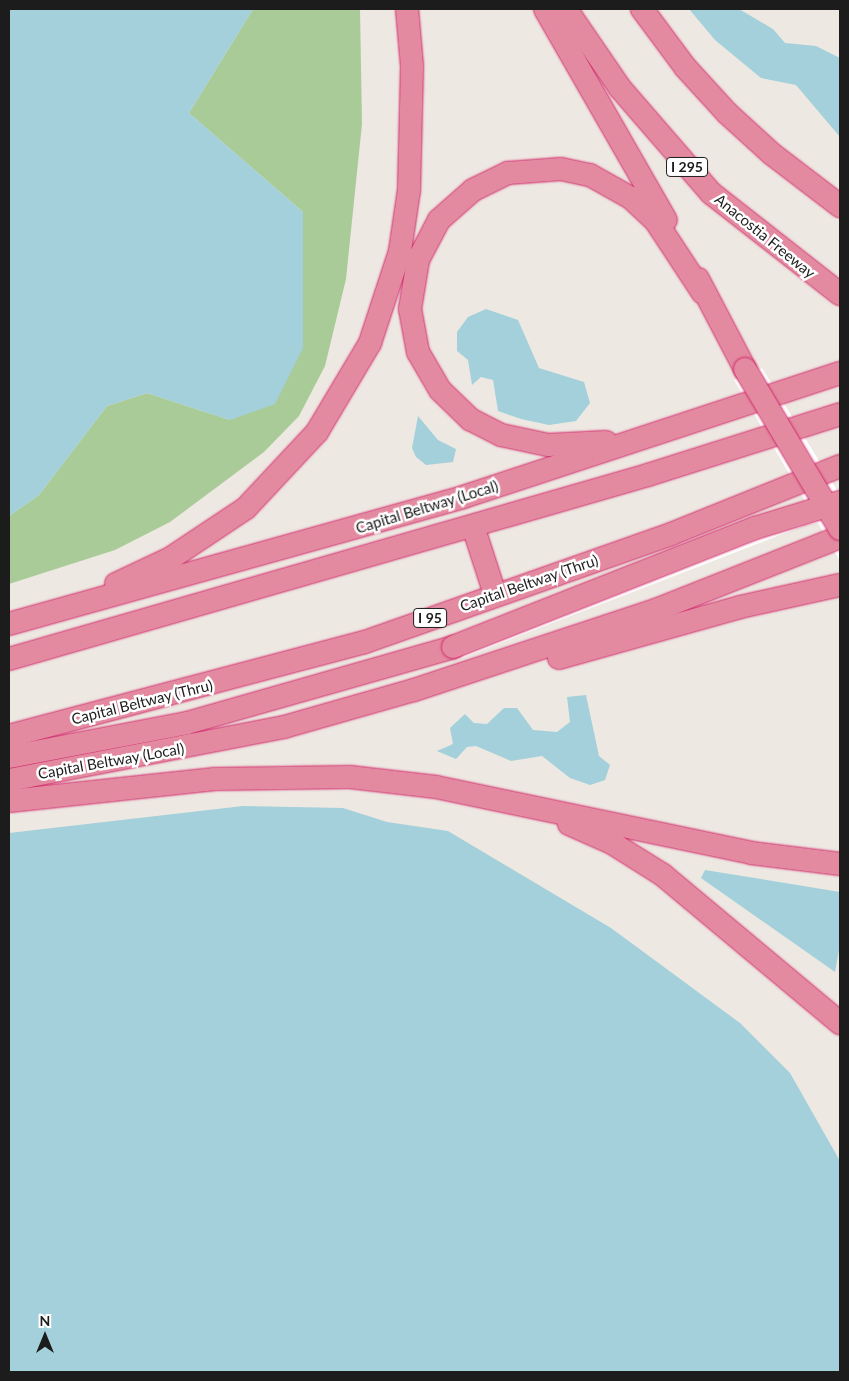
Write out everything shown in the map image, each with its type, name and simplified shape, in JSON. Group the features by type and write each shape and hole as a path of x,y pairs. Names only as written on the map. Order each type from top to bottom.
{"highway":[{"path":"15,622 135,576 210,534 284,471 345,390 370,343 400,251 412,127 407,9"},
{"path":"545,9 694,267 703,293"},
{"name":"Anacostia Freeway","path":"566,9 620,88 711,193 840,294"},
{"path":"642,9 685,68 727,113 840,206"},
{"path":"683,428 569,446 529,442 484,428 450,402 424,365 412,328 412,287 423,248 461,198 508,174 561,169 605,181 643,208 703,293 745,369 840,529"},
{"name":"Capital Beltway (Local)","path":"15,622 331,536 683,428 840,373"},
{"path":"9,659 473,526 840,414"},
{"name":"Capital Beltway (Thru)","path":"9,736 365,642 495,594 671,534 840,466"},
{"path":"9,757 187,723 453,647 755,528 840,502"},
{"path":"473,526 495,594"},
{"name":"Capital Beltway (Local)","path":"9,780 284,727 646,613 840,537"},
{"path":"284,727 426,694 740,607 840,586"},
{"path":"9,801 260,776 394,781 751,853 840,864"},
{"path":"494,800 584,830 638,857 840,1023"}],"green space":[{"path":"253,9 360,9 362,124 346,279 325,366 299,416 264,452 170,522 115,550 9,584 9,516 39,495 107,406 147,393 230,420 303,212 189,113"}],"water":[{"path":"9,9 253,9 189,113 303,212 303,348 275,404 230,420 147,393 107,406 39,495 9,516"},
{"path":"689,9 739,9 773,29 785,43 816,46 840,58 840,137 796,85 761,78 715,40"},
{"path":"486,309 518,320 539,368 584,382 590,403 576,421 549,425 521,419 498,411 493,380 481,377 472,385 468,360 457,351 457,332 468,317"},
{"path":"418,416 438,440 456,449 453,462 426,465 416,457 412,448"},
{"path":"586,695 599,756 610,765 605,780 590,785 570,778 542,756 511,761 476,746 467,747 456,759 437,751 453,744 450,728 465,714 474,723 487,724 504,708 517,708 533,730 557,732 570,722 567,697"},
{"path":"243,806 343,808 387,822 448,831 611,928 740,1023 790,1073 840,1161 840,1372 9,1372 9,833"},
{"path":"705,870 840,892 840,945 835,972 701,878"}],"pier":[{"path":"762,368 840,495 840,561 818,523 806,525 457,660 451,642 807,504 734,380"}]}
